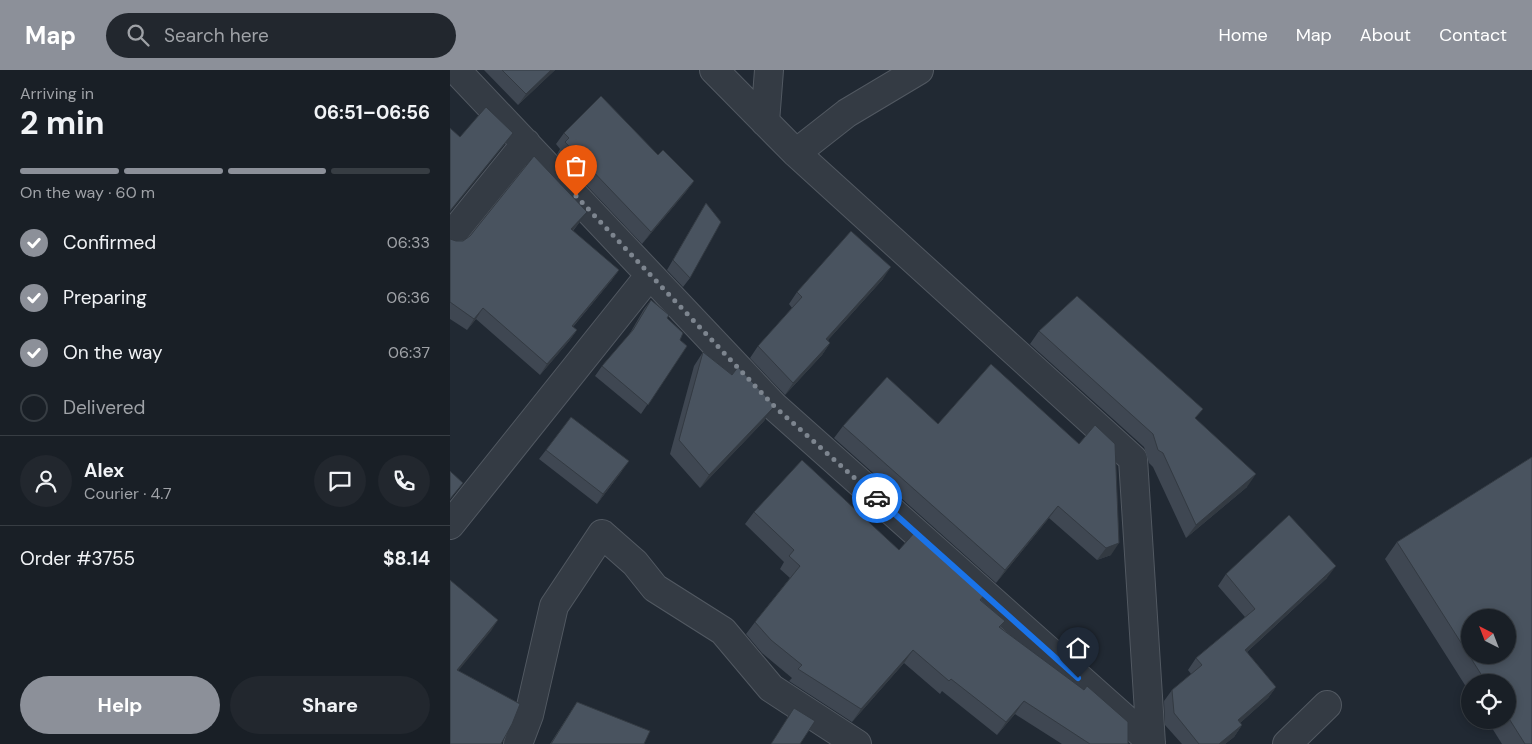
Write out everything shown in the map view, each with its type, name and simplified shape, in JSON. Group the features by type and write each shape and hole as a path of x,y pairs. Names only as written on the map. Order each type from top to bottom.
{"street":[{"path":"456,70 775,407 1151,743"},
{"path":"714,70 796,153 1133,459 1151,743"},
{"path":"765,122 769,70"},
{"path":"796,153 847,113 918,70"},
{"path":"450,237 526,143"},
{"path":"450,526 649,276"},
{"path":"518,744 529,715 554,606 602,534 635,563 655,588 724,630 772,688 857,744"},
{"path":"1287,744 1327,705"}],"building":[{"path":"502,70 551,70 526,94"},
{"path":"601,96 658,155 663,150 694,181 651,232 565,142 569,138 564,133"},
{"path":"486,107 513,133 450,211 450,128 460,137"},
{"path":"534,156 587,212 571,229 619,270 572,326 577,330 547,364 483,308 474,319 450,302 450,239 463,241 470,236"},
{"path":"706,203 721,222 690,278 673,260"},
{"path":"851,231 891,267 826,339 830,343 793,383 758,346 802,297 797,292"},
{"path":"1077,296 1203,409 1195,418 1256,474 1196,525 1163,453 1158,450 1153,434 1039,331"},
{"path":"651,300 669,315 667,318 683,333 680,340 687,346 648,405 602,366 633,330"},
{"path":"703,352 732,375 738,367 773,404 771,406 773,408 709,475 679,440"},
{"path":"991,364 1079,444 1095,425 1115,444 1119,543 1106,548 1058,506 1005,570 843,426 887,377 938,424"},
{"path":"571,417 629,461 603,494 546,450"},
{"path":"1532,457 1532,744 1525,744 1516,729 1516,674 1481,674 1475,664 1516,664 1516,609 1461,609 1461,643 1397,542"},
{"path":"802,460 899,550 915,532 985,594 980,600 1005,621 999,627 1084,690 1087,686 1128,722 1128,744 1090,744 1024,701 1006,722 951,679 949,681 913,650 861,709 798,669 802,665 771,640 755,622 800,566 789,556 794,550 754,512"},
{"path":"450,471 463,483 450,499"},
{"path":"1289,515 1336,566 1245,650 1276,687 1238,720 1242,725 1219,744 1199,744 1174,713 1172,690 1202,665 1196,658 1255,609 1226,574"},
{"path":"450,580 498,620 457,670 520,704 501,744 450,744"},
{"path":"577,702 650,731 644,744 551,744"},
{"path":"794,708 815,721 800,744 771,744"}],"way so far":[{"path":"576,196 649,276 775,407 877,498"}],"route":[{"path":"877,498 1078,678"}]}
